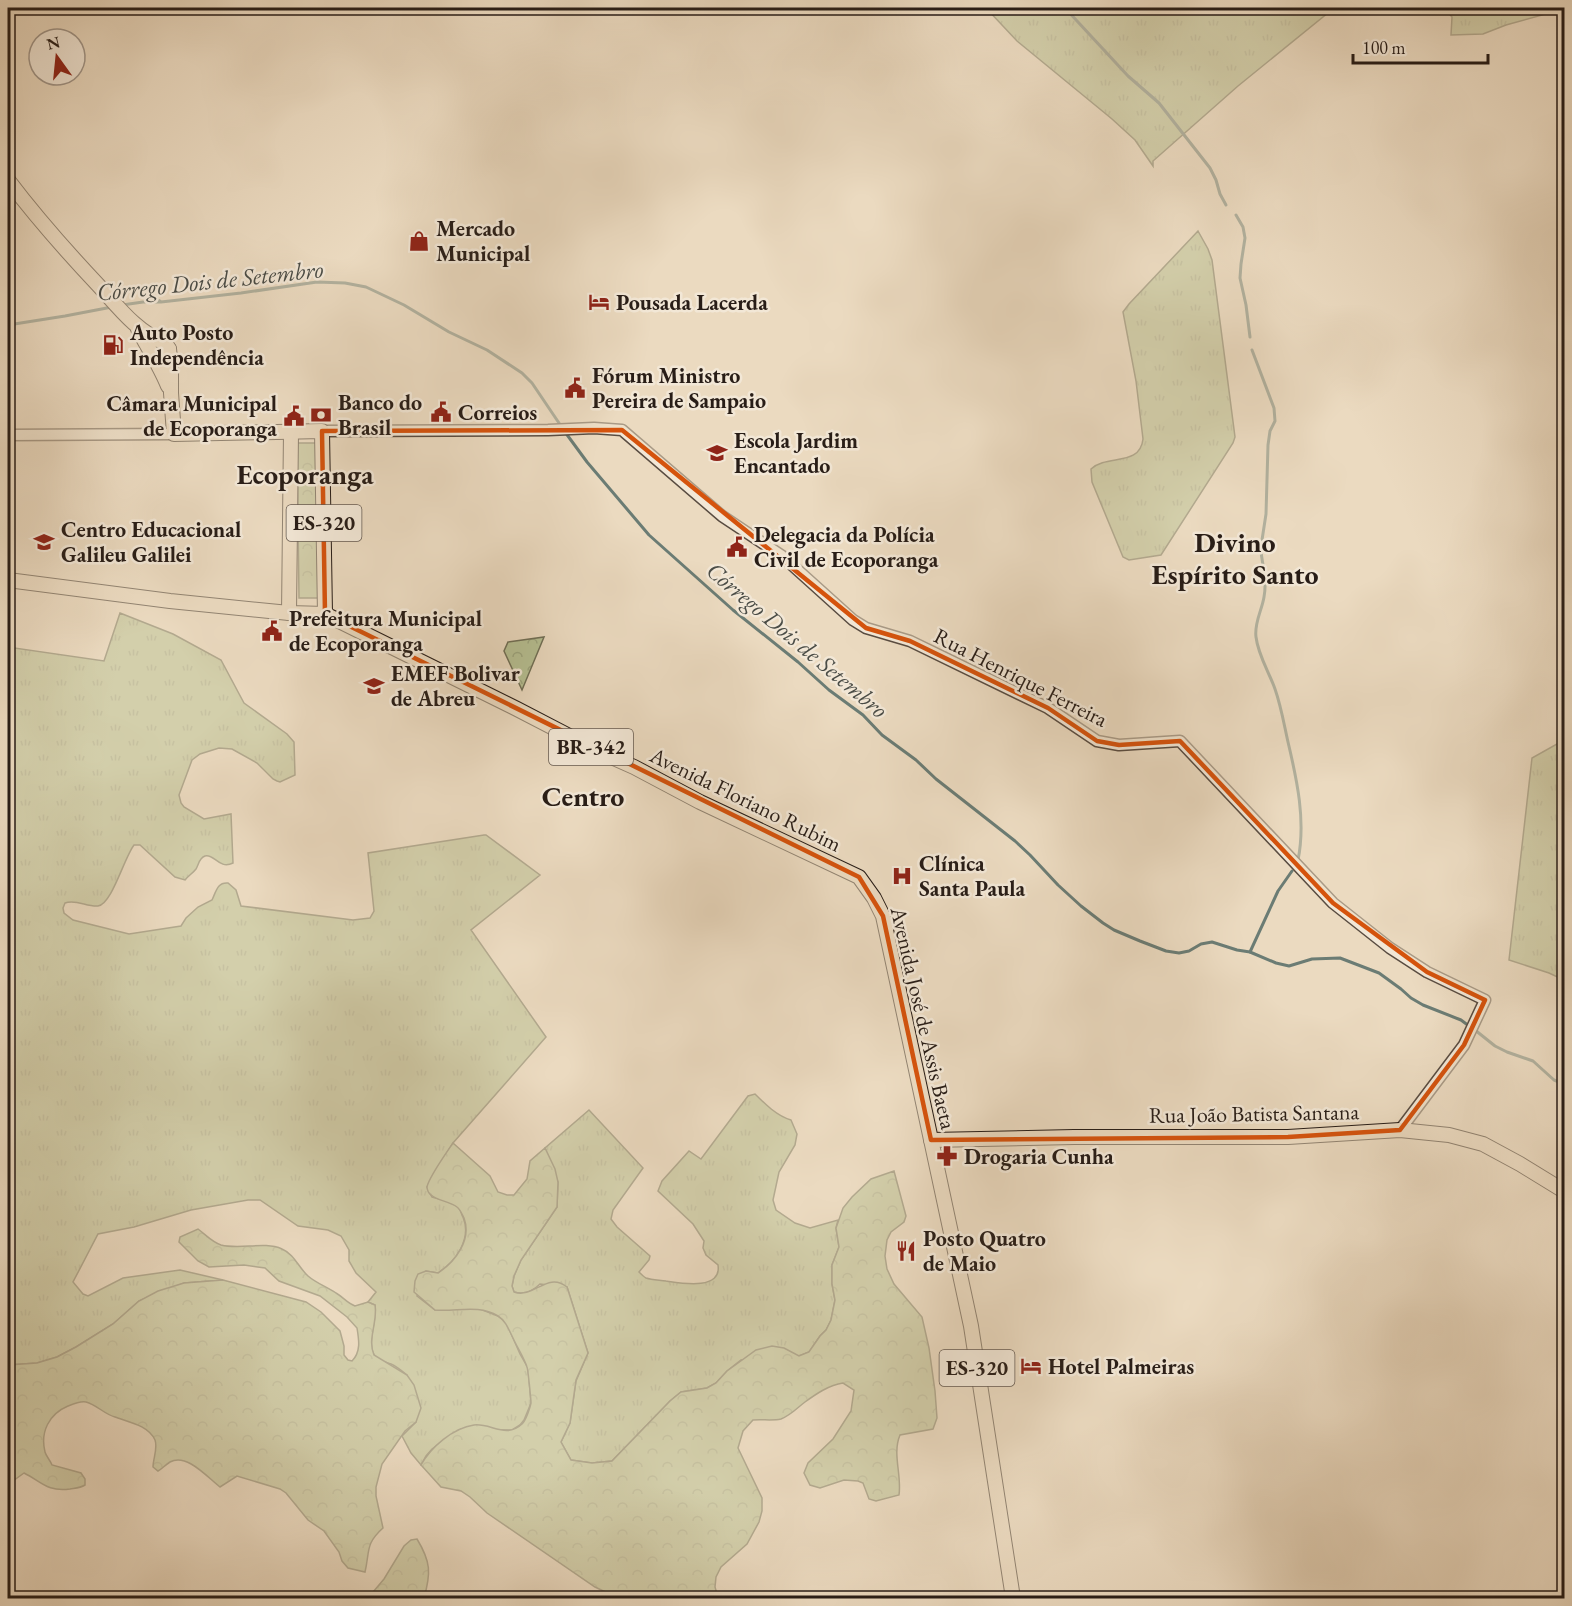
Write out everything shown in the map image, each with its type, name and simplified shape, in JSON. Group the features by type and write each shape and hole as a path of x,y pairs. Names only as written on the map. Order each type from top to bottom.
{"main road":[{"path":"8,180 63,247 171,367 174,434 322,431"},
{"name":"ES-320","path":"322,431 325,614"},
{"name":"ES-320","path":"289,613 291,432"},
{"name":"BR-342","path":"8,580 171,601 289,613 325,614"},
{"name":"Avenida Floriano Rubim","path":"325,614 700,802 859,877"},
{"name":"Avenida José de Assis Baeta","path":"859,877 874,898 882,916 971,1326 1013,1599"},
{"name":"Rua João Batista Santana","path":"931,1140 1288,1137 1400,1130 1449,1136 1483,1144 1564,1191"}],"street":[{"name":"Rua Henrique Ferreira","path":"322,431 622,430 722,516 782,556 853,620 866,628 910,641 1048,708 1097,741 1119,745 1180,741 1333,903 1390,948 1427,972 1485,1000 1464,1045 1400,1130"},
{"path":"8,435 174,434"}],"highlighted area":[{"path":"622,430 866,628 910,641 1048,708 1097,741 1119,745 1180,741 1333,903 1427,972 1485,1000 1464,1045 1400,1130 1288,1137 931,1140 883,916 859,877 325,614 322,431"}],"green space":[{"path":"986,8 1334,8 1238,86 1153,161 1153,166 1135,140 1017,41"},
{"path":"1444,8 1564,9 1506,25 1483,34 1451,35 1452,17"},
{"path":"1198,231 1212,260 1235,437 1161,555 1129,560 1123,557 1092,482 1091,469 1105,462 1129,457 1136,453 1141,448 1143,439 1136,381 1123,312"},
{"path":"297,443 318,443 320,598 299,598"},
{"path":"120,613 173,634 221,660 244,703 287,734 294,742 295,775 280,782 277,781 257,763 232,749 219,748 200,754 192,760 179,795 181,803 204,819 231,814 233,863 228,865 220,863 205,856 185,880 175,877 140,845 134,845 113,889 103,903 94,906 73,902 65,903 64,913 73,920 129,934 181,926 198,907 212,900 219,886 224,883 228,883 236,890 241,906 353,920 370,918 374,911 368,853 484,835 540,875 471,930 546,1037 453,1143 427,1187 432,1197 450,1202 459,1208 465,1225 465,1233 461,1249 445,1268 438,1273 426,1271 417,1296 435,1310 480,1309 506,1322 528,1368 531,1403 524,1420 512,1430 461,1429 432,1449 421,1465 402,1436 416,1422 407,1375 395,1366 377,1358 373,1353 371,1341 375,1305 368,1302 376,1292 356,1273 349,1261 349,1250 341,1236 328,1230 298,1226 260,1200 191,1210 134,1227 98,1234 73,1282 83,1294 88,1296 123,1278 180,1270 223,1280 184,1283 139,1301 113,1324 57,1357 37,1363 8,1365 8,647 104,661"},
{"path":"544,637 522,690 504,651 508,642"},
{"path":"1564,740 1564,980 1509,960 1532,758"},
{"path":"755,1094 776,1113 791,1120 797,1134 795,1145 779,1172 773,1200 776,1210 795,1223 810,1228 838,1220 836,1228 839,1247 832,1265 835,1300 831,1320 826,1330 809,1352 799,1356 741,1360 716,1383 707,1388 681,1392 612,1461 592,1463 571,1460 561,1442 570,1423 576,1381 588,1353 567,1287 540,1284 521,1293 514,1292 512,1286 521,1260 557,1207 558,1182 545,1148 589,1110 643,1168 613,1210 611,1219 650,1256 639,1272 653,1280 690,1284 707,1282 714,1279 718,1265 706,1255 703,1248 704,1241 693,1224 658,1191 662,1181 689,1151 701,1159 748,1096"},
{"path":"453,1143 490,1176 498,1192 507,1195 514,1195 527,1179 530,1161 545,1148 555,1169 558,1182 557,1207 521,1260 512,1286 514,1292 521,1293 553,1282 567,1287 588,1353 576,1380 570,1423 561,1442 571,1460 592,1463 612,1461 681,1392 707,1388 716,1383 727,1371 756,1350 772,1346 784,1348 799,1356 809,1352 831,1320 835,1300 832,1265 839,1247 836,1228 843,1208 871,1179 894,1171 906,1216 904,1222 891,1232 887,1240 885,1256 887,1269 894,1284 922,1317 929,1348 937,1418 933,1429 900,1435 897,1450 899,1495 876,1501 869,1499 863,1483 858,1481 844,1480 820,1488 810,1485 804,1473 808,1463 833,1439 851,1411 854,1390 843,1383 818,1393 781,1419 753,1420 743,1431 738,1448 762,1498 762,1511 759,1522 747,1544 721,1567 716,1577 715,1587 720,1598 618,1598 595,1587 487,1513 461,1491 441,1487 421,1465 437,1445 458,1430 474,1425 504,1430 516,1428 525,1420 531,1403 527,1367 509,1329 501,1318 483,1310 435,1310 414,1292 418,1274 426,1271 438,1273 456,1257 464,1242 466,1226 460,1210 434,1197 427,1188"},
{"path":"198,1229 221,1245 268,1246 282,1249 290,1254 314,1281 350,1303 355,1306 368,1302 375,1305 372,1337 374,1355 407,1375 414,1385 421,1408 416,1422 405,1431 382,1464 376,1496 383,1528 371,1543 365,1572 348,1568 324,1531 308,1520 280,1489 237,1476 220,1487 196,1467 183,1461 170,1462 158,1471 153,1467 155,1440 148,1431 111,1416 86,1402 79,1402 61,1409 48,1424 44,1438 45,1452 52,1465 81,1473 85,1479 85,1485 70,1489 56,1489 45,1486 24,1473 13,1481 8,1490 8,1365 37,1363 57,1357 113,1324 139,1301 158,1291 184,1283 223,1280 306,1302 321,1312 340,1331 344,1355 348,1360 352,1361 355,1357 359,1346 357,1328 347,1317 320,1296 279,1281 265,1268 244,1265 209,1267 198,1261 179,1242 180,1237"},
{"path":"417,1539 425,1554 428,1568 424,1598 368,1598 384,1579 404,1546 411,1540"}],"waterway":[{"path":"1065,8 1128,76 1159,103 1210,168 1226,205"},
{"path":"1236,215 1243,227 1245,238 1240,278 1250,337"},
{"name":"Córrego Dois de Setembro","path":"122,305 241,293 317,282 345,283 366,287 487,350 522,373 532,383 561,426"},
{"name":"Córrego Dois de Setembro","path":"152,297 160,301"},
{"name":"Córrego Dois de Setembro","path":"8,325 112,307"},
{"path":"1252,350 1274,408 1275,421 1270,431 1268,445 1266,514 1262,540"},
{"name":"Córrego Dois de Setembro","path":"565,432 587,462 649,535 733,610 829,690 863,715 882,735 1015,841 1058,885 1103,923 1140,941 1166,951 1179,953 1212,942 1289,966 1312,959 1340,958 1379,973 1411,998 1461,1020 1469,1026"},
{"path":"1261,552 1265,591 1256,627 1256,637 1279,702 1294,771 1301,816 1298,860"},
{"path":"1250,952 1278,891 1292,871"},
{"name":"Córrego Dois de Setembro","path":"1475,1030 1495,1046 1533,1061 1554,1080 1564,1084"}],"place":[{"name":"Mercado Municipal","path":"419,241"},
{"name":"Pousada Lacerda","path":"599,302"},
{"name":"Auto Posto Independência","path":"113,345"},
{"name":"Fórum Ministro Pereira de Sampaio","path":"575,388"},
{"name":"Correios","path":"441,412"},
{"name":"Banco do Brasil","path":"321,415"},
{"name":"Câmara Municipal de Ecoporanga","path":"294,416"},
{"name":"Escola Jardim Encantado","path":"717,453"},
{"name":"Centro Educacional Galileu Galilei","path":"44,542"},
{"name":"Delegacia da Polícia Civil de Ecoporanga","path":"737,547"},
{"name":"Prefeitura Municipal de Ecoporanga","path":"272,631"},
{"name":"EMEF Bolivar de Abreu","path":"374,686"},
{"name":"Clínica Santa Paula","path":"902,876"},
{"name":"Drogaria Cunha","path":"947,1156"},
{"name":"Posto Quatro de Maio","path":"906,1251"},
{"name":"Hotel Palmeiras","path":"1031,1366"}],"district":[{"name":"Ecoporanga","path":"305,474"},
{"name":"Divino Espírito Santo","path":"1235,558"},
{"name":"Centro","path":"583,796"}]}
